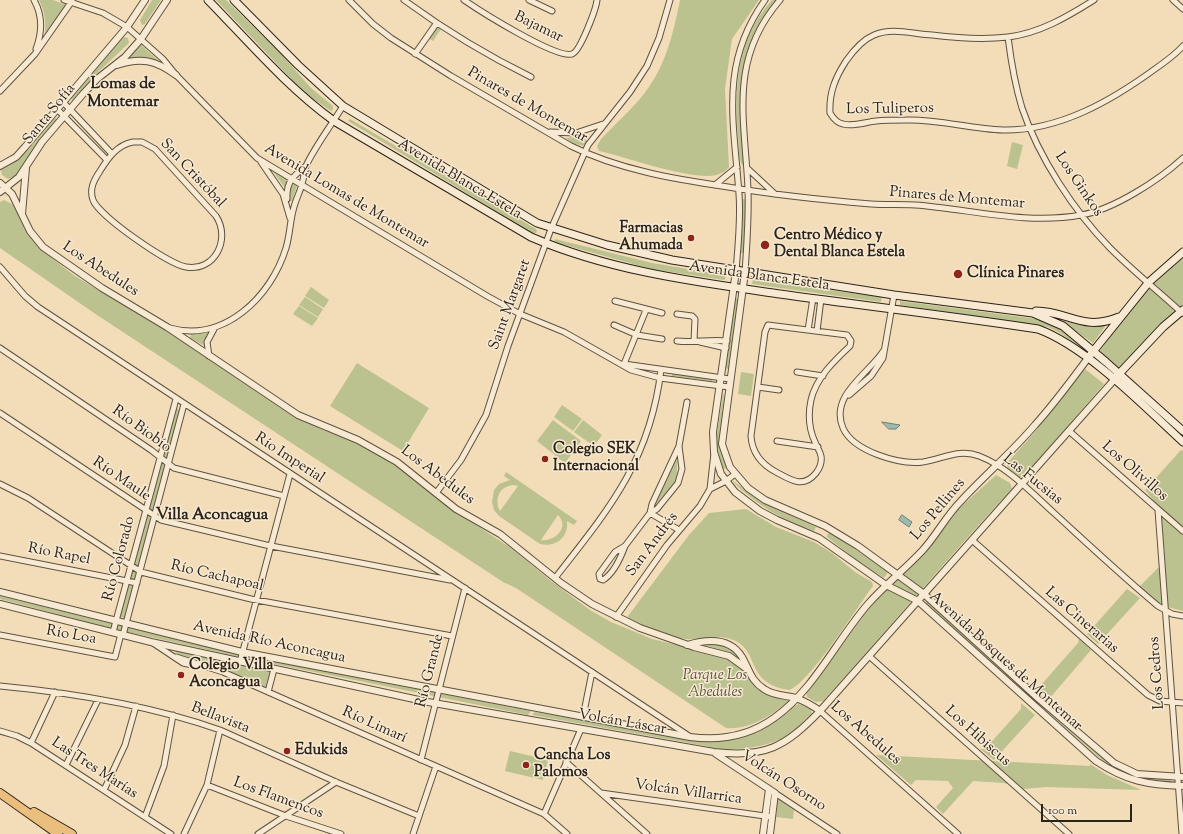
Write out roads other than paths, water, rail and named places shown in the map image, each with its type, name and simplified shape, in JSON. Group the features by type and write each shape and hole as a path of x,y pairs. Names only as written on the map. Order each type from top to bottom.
{"main road":[{"name":"Avenida Blanca Estela","path":"208,0 296,91 334,121 511,226 546,244 650,274 743,289 1038,329 1057,337 1088,358 1183,442"},
{"name":"Avenida Blanca Estela","path":"234,0 298,65 343,106 505,205 551,229 638,254 745,272 1027,312 1052,320 1063,326 1120,374 1183,431"},
{"name":"Los Pellines","path":"1088,358 1119,317 1149,282 1183,252"},
{"path":"1027,312 1040,311 1092,323 1119,317"},
{"path":"1114,380 1163,327 1182,312"},
{"path":"0,792 58,834"},
{"path":"19,805 72,834"}],"street":[{"path":"34,0 40,13 41,28 35,54"},
{"name":"Avenida Lomas de Montemar","path":"64,0 72,1 103,13 127,27 162,59 257,158 487,296 520,314 564,332 635,371 660,378 729,387"},
{"name":"Santa Sofía","path":"0,166 16,157 127,27 145,0"},
{"name":"Santa Sofía","path":"0,192 19,177 42,142 97,79 114,66 141,39 167,0"},
{"name":"Pinares de Montemar","path":"349,0 382,32 415,54 584,153 656,174 739,190 834,201 915,205 1023,218 1052,218 1082,215 1109,205 1139,190 1183,158"},
{"path":"404,0 436,24 486,54 532,77"},
{"name":"Bajamar","path":"464,0 523,35 569,55 574,53 580,47 597,0"},
{"path":"529,0 552,11"},
{"name":"Saint Margaret","path":"436,493 461,460 481,426 551,229 584,153 591,140 630,92 647,66 659,38 670,0"},
{"name":"Avenida Bosques de Montemar","path":"765,0 748,29 734,70 732,102 739,190 736,270 713,432 714,452 718,467 726,481 735,492 760,511 819,538 886,585 918,601 1096,761 1113,772 1130,780 1148,784 1181,786"},
{"name":"Avenida Bosques de Montemar","path":"780,0 758,32 744,75 742,98 747,168 748,230 743,289 722,444 727,460 735,474 748,488 759,496 825,526 858,546 924,594 1039,699 1114,763 1137,774 1180,777"},
{"name":"Los Tuliperos","path":"1094,0 1075,13 1048,26 1008,37 951,37 893,31 875,34 859,45 840,70 830,96 830,112 840,123 850,126 875,121 910,120 951,123 993,129 1030,128 1068,118 1115,95 1143,78 1183,46"},
{"path":"1173,0 1183,9"},
{"path":"0,91 35,54 72,1"},
{"path":"415,54 436,24"},
{"name":"Los Ginkos","path":"1008,37 1017,91 1030,128 1045,158 1082,215 1109,247 1182,312"},
{"path":"114,66 125,62 146,60 159,64 176,75"},
{"path":"63,102 112,154"},
{"path":"287,204 287,186 291,178 306,166 343,106"},
{"path":"57,109 107,160"},
{"path":"546,131 556,133 576,133 604,124"},
{"name":"San Cristóbal","path":"142,142 155,149 219,221 222,231 222,241 219,251 212,259 204,265 194,268 178,265 132,236 98,208 92,196 92,187 107,160 124,144 142,142"},
{"path":"257,158 278,184 287,204 291,219"},
{"path":"22,214 26,166"},
{"path":"209,356 207,342 208,336 214,328 246,309 270,282 280,265 286,247 297,195 302,185 306,166"},
{"path":"715,185 737,167"},
{"path":"747,168 776,194"},
{"name":"Los Abedules","path":"0,183 12,194 30,231 55,256 102,288 167,327 298,415 358,440 386,455 409,470 456,509 510,541 555,578 592,604 640,628 687,645 724,654 747,669"},
{"name":"Río Imperial","path":"0,267 25,296 38,307 592,672"},
{"name":"Las Fucsias","path":"894,294 884,350 873,365 854,385 840,405 842,423 846,434 854,443 864,449 894,459 921,462 960,453 969,453 983,457 1022,484 1136,587 1165,610 1183,616"},
{"path":"808,330 817,299"},
{"path":"817,299 817,331"},
{"path":"615,301 662,313"},
{"path":"624,364 646,310"},
{"path":"677,314 692,316 695,319 697,322 697,341"},
{"path":"614,325 637,335 662,339"},
{"path":"772,325 817,331 847,335 851,340 850,346 823,376 813,392 810,407 811,428 821,455 821,464 809,481 795,481 762,463 754,451 751,436 766,327 772,325"},
{"path":"167,327 192,331 214,328"},
{"path":"677,341 697,341 726,344"},
{"name":"Río Biobío","path":"0,348 151,450 169,465 284,496"},
{"name":"Los Pellines","path":"690,737 708,739 725,738 754,730 774,718 796,698 828,658 865,607 896,574 926,546 959,502 1035,425 1088,358"},
{"name":"Avenida Lomas de Montemar","path":"624,364 730,379"},
{"path":"555,578 607,509 628,478 648,430 661,370"},
{"path":"797,372 823,376"},
{"path":"714,752 745,754 771,749 792,737 820,711 1114,380"},
{"path":"758,387 779,390"},
{"name":"Río Colorado","path":"113,632 176,398"},
{"path":"650,513 652,504 679,446 686,402"},
{"name":"Río Colorado","path":"122,635 141,572 184,404"},
{"name":"Río Maule","path":"0,413 161,520 215,534 453,581"},
{"name":"Los Olivillos","path":"1069,431 1183,531"},
{"path":"777,441 818,447"},
{"path":"625,546 615,552 602,570 599,577 601,580 607,577 621,557 625,546 650,513 657,509 680,480 682,470 679,446"},
{"name":"San Andrés","path":"616,617 679,530 700,506 710,489 714,452"},
{"path":"240,662 290,474"},
{"path":"710,489 726,481 735,474"},
{"name":"Río Cachapoal","path":"0,484 28,498 141,572 257,599 452,636"},
{"name":"Los Cedros","path":"1158,510 1172,702 1181,786 1182,834"},
{"path":"650,513 679,530"},
{"path":"819,538 825,526"},
{"name":"Las Cinerarias","path":"972,540 1148,695 1160,701 1183,703"},
{"name":"Río Rapel","path":"0,556 137,583"},
{"name":"Río Grande","path":"421,760 434,704 465,588"},
{"name":"Avenida Río Aconcagua","path":"0,592 116,622 242,652 534,709"},
{"name":"Avenida Río Aconcagua","path":"0,604 122,635 240,662 434,704 526,719"},
{"name":"Río Loa","path":"0,636 115,657 122,635"},
{"name":"Los Abedules","path":"687,645 705,640 726,643 738,652 753,680 770,693 796,698 820,711 958,834"},
{"name":"Río Limarí","path":"151,642 176,657 223,672 544,814 567,834"},
{"name":"Los Hibiscus","path":"869,656 1069,834"},
{"path":"268,692 274,669"},
{"path":"583,717 592,672 690,737"},
{"name":"Bellavista","path":"0,686 55,692 136,706 173,715 220,730 336,782 419,816"},
{"path":"31,743 55,692"},
{"path":"66,765 98,700"},
{"path":"104,790 125,745 136,706"},
{"name":"Volcán Láscar","path":"534,709 690,737"},
{"path":"146,818 164,766 173,715"},
{"name":"Volcán Láscar","path":"526,719 714,752"},
{"path":"544,814 581,729"},
{"path":"184,834 207,785 220,730"},
{"name":"Las Tres Marías","path":"0,731 17,736 31,743 171,834"},
{"name":"Volcán Osorno","path":"714,752 837,834"},
{"path":"566,762 646,834"},
{"path":"413,834 436,766"},
{"path":"258,834 336,782"},
{"name":"Los Flamencos","path":"207,785 286,816 341,834"},
{"path":"763,834 769,789"},
{"name":"Volcán Villarrica","path":"601,793 772,816"},
{"path":"770,834 775,793"}],"place":[{"name":"Farmacias Ahumada","path":"691,238"},
{"name":"Centro Médico y Dental Blanca Estela","path":"765,245"},
{"name":"Clínica Pinares","path":"958,274"},
{"name":"Colegio SEK Internacional","path":"545,459"},
{"name":"Colegio Villa Aconcagua","path":"181,675"},
{"name":"Edukids","path":"287,751"},
{"name":"Cancha Los Palomos","path":"526,765"}],"district":[{"name":"Lomas de Montemar","path":"123,94"},
{"name":"Villa Aconcagua","path":"212,516"}],"park label":[{"name":"Parque Los Abedules","path":"715,684"}]}
